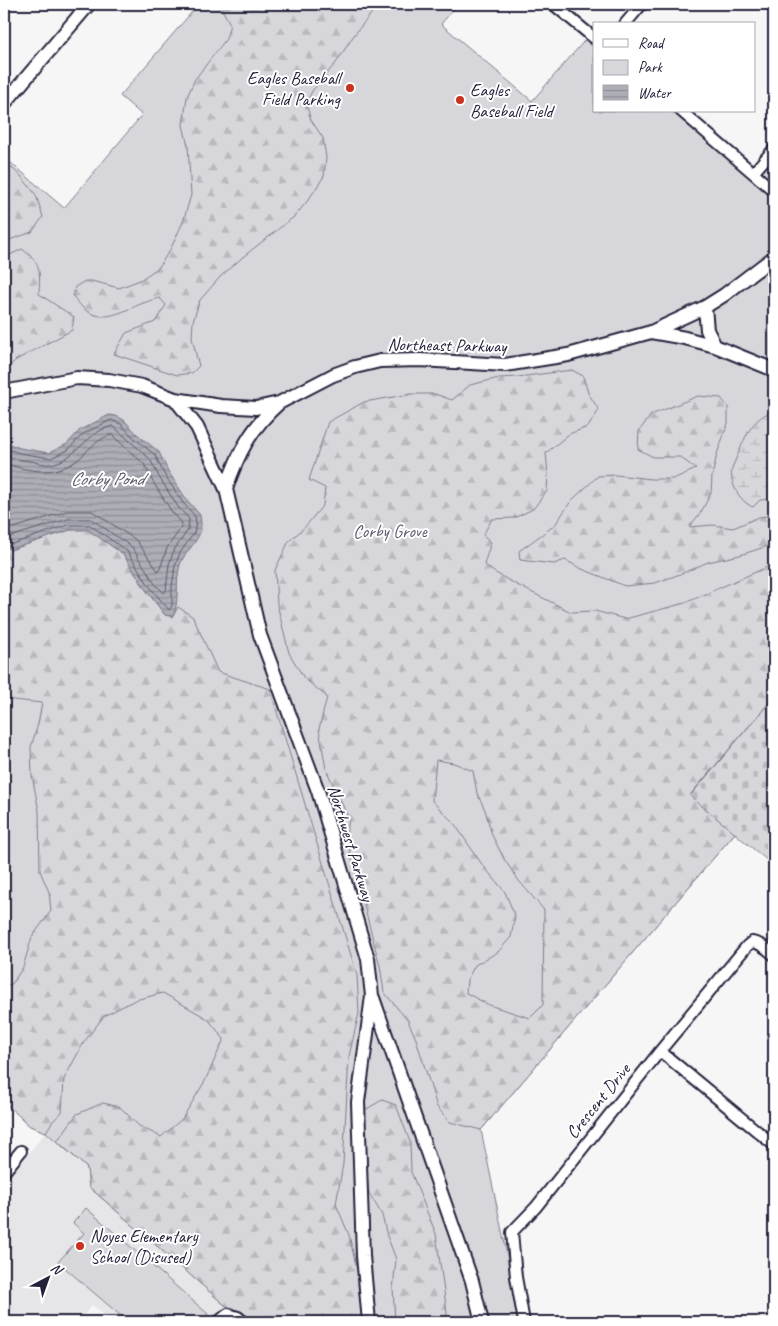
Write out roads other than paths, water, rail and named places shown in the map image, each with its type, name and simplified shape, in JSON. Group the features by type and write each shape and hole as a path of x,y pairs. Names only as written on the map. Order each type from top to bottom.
{"street":[{"path":"4,104 89,4"},
{"path":"554,4 593,37"},
{"path":"627,22 642,4"},
{"path":"682,112 774,191"},
{"path":"753,173 774,149"},
{"path":"651,332 705,307 745,280 774,257"},
{"path":"705,307 707,330 716,346"},
{"name":"Northeast Parkway","path":"4,392 77,378 109,380 142,386 175,399 221,406 256,408 279,403 333,375 380,361 420,360 505,365 568,355 651,332 716,346 774,370"},
{"name":"Northwest Parkway","path":"175,399 197,427 226,489 260,635 318,791 368,959 372,996 358,1102 363,1256 370,1322"},
{"path":"226,489 234,463 247,439 257,425 279,403"},
{"name":"Crescent Drive","path":"524,1322 516,1277 512,1232 536,1207 726,970 752,942 765,946 774,955"},
{"path":"372,996 472,1281 482,1322"},
{"path":"660,1051 774,1145"},
{"path":"4,1172 21,1150"},
{"path":"218,1322 228,1314 238,1317 244,1322"}],"water":[{"name":"Corby Pond","path":"109,415 124,420 137,434 159,452 168,471 187,500 200,515 200,533 180,565 173,617 165,615 123,554 88,530 70,530 10,550 4,544 4,442 20,448 49,453 67,444 80,430"}],"place":[{"name":"Eagles Baseball Field Parking","path":"350,88"},
{"name":"Eagles Baseball Field","path":"460,100"},
{"name":"Noyes Elementary School (Disused)","path":"80,1246"}],"park label":[{"name":"Corby Grove","path":"390,531"}]}
